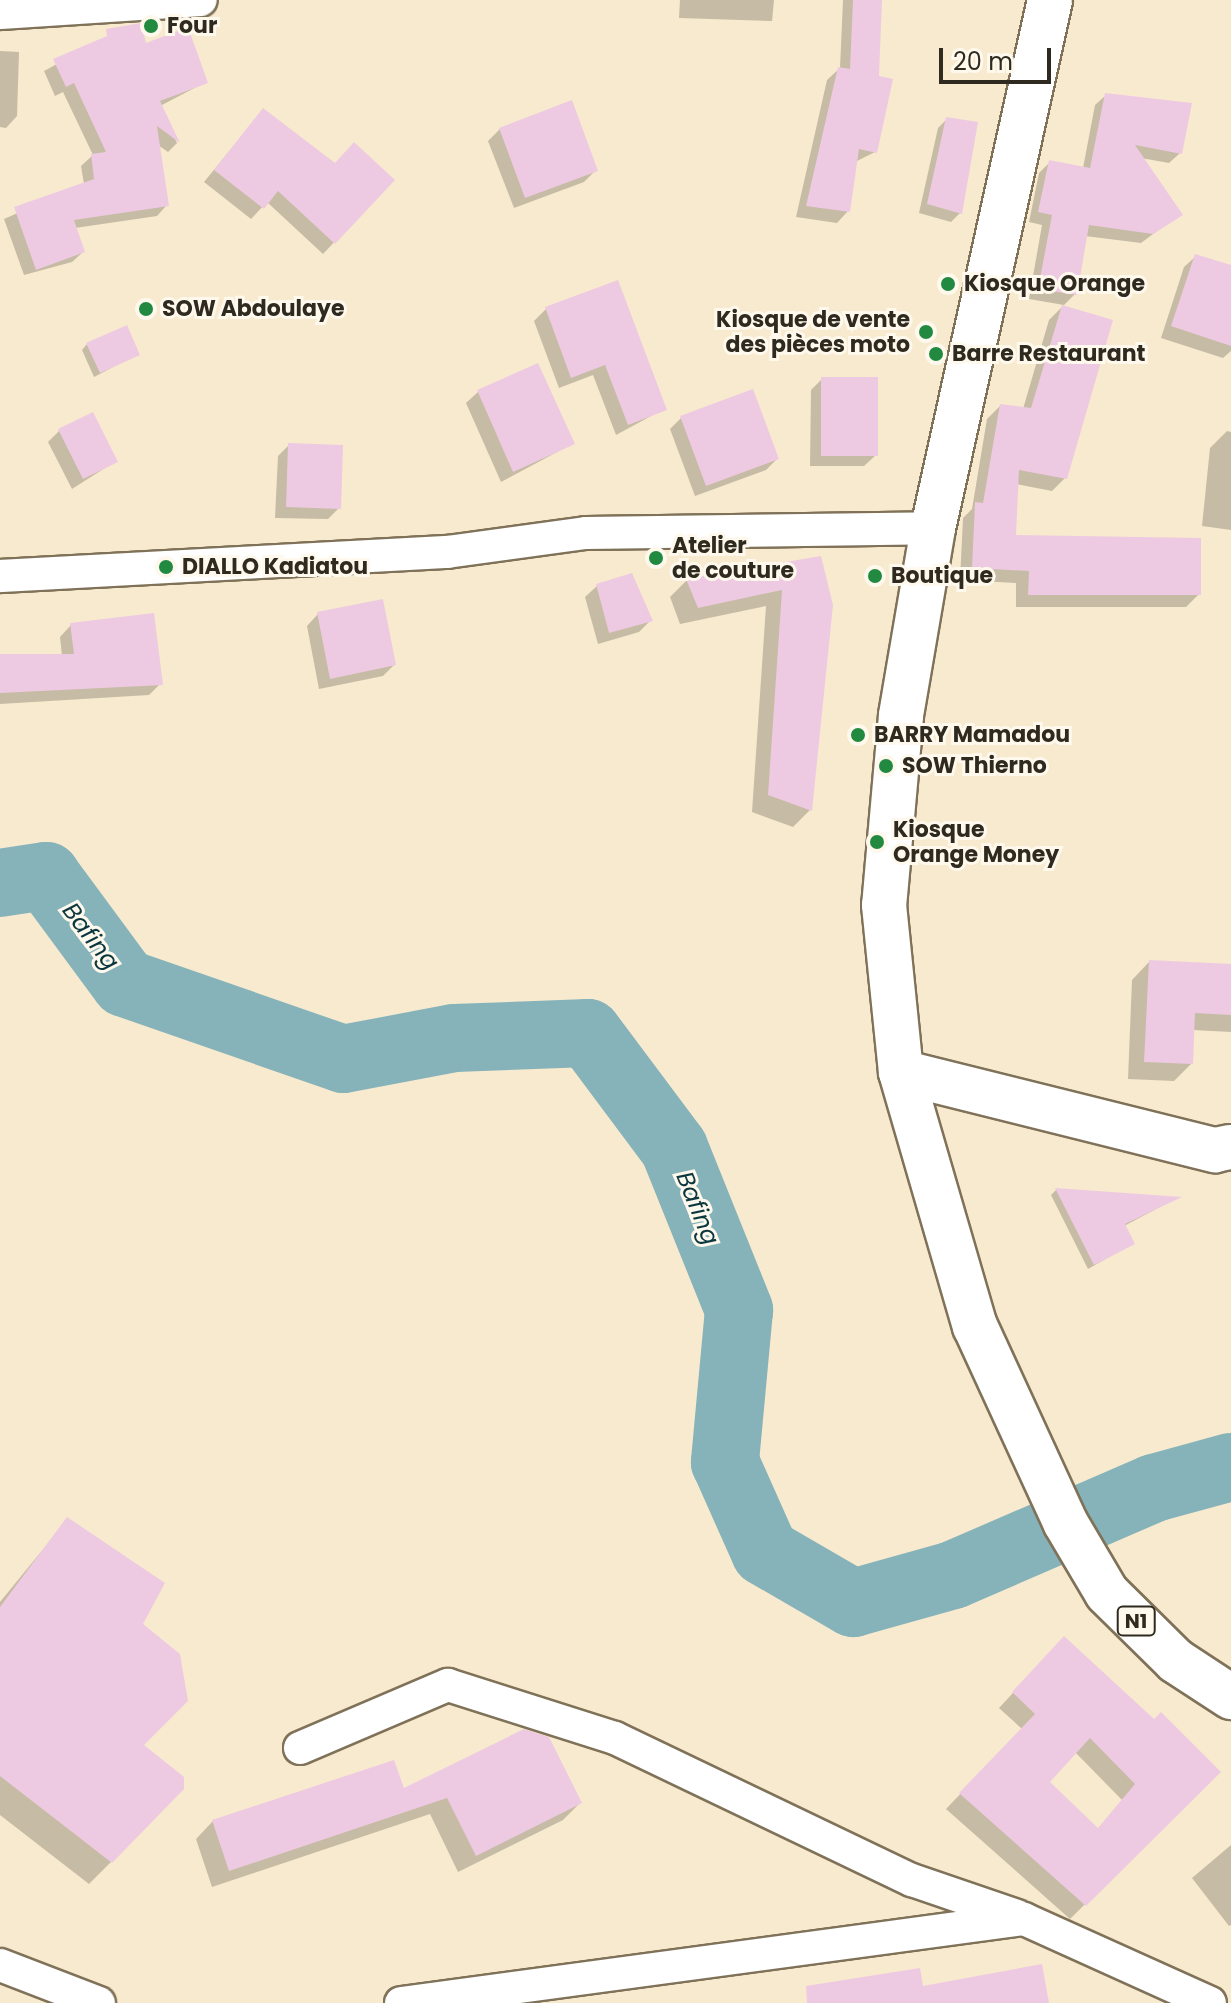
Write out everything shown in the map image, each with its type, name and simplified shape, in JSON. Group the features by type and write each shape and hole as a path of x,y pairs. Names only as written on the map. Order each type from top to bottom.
{"main road":[{"name":"N1","path":"1050,0 933,528 901,716 884,905 901,1072 975,1326 1065,1522 1107,1593 1176,1661 1231,1697"},
{"path":"901,1072 1215,1150 1231,1147"}],"street":[{"path":"0,13 201,0"},
{"path":"0,576 447,552 586,533 933,528"},
{"path":"300,1748 448,1685 615,1738 912,1880 1024,1919 1210,2003"},
{"path":"401,2003 1024,1919"},
{"path":"0,1965 99,2003"}],"building":[{"path":"853,0 882,0 879,76 893,79 877,153 859,149 850,212 806,206 838,67 850,69"},
{"path":"141,23 146,43 188,27 208,83 160,101 180,143 157,126 169,206 74,220 85,252 36,270 14,207 94,179 91,154 106,152 74,83 66,87 53,59 107,36 106,29"},
{"path":"1105,93 1192,103 1182,154 1135,145 1183,215 1153,234 1089,225 1077,295 1038,289 1052,215 1038,212 1049,160 1090,168"},
{"path":"572,100 598,171 525,198 499,128"},
{"path":"263,108 335,163 354,142 395,180 335,244 278,191 264,209 214,170"},
{"path":"946,117 978,122 962,214 927,204"},
{"path":"1195,254 1231,265 1231,346 1171,326"},
{"path":"618,280 667,410 628,425 605,365 571,378 545,307"},
{"path":"1062,305 1113,320 1067,479 1019,470 1016,535 1201,538 1201,595 1028,595 1029,571 972,568 975,502 983,503 1000,404 1031,408"},
{"path":"127,325 140,355 100,373 86,343"},
{"path":"538,363 575,444 513,472 477,390"},
{"path":"821,377 878,377 878,456 821,456"},
{"path":"753,389 779,459 706,486 680,416"},
{"path":"93,412 118,462 83,479 58,429"},
{"path":"288,443 343,445 341,509 286,507"},
{"path":"821,556 833,605 812,811 768,795 782,590 698,608 686,579"},
{"path":"632,573 653,621 609,633 596,584"},
{"path":"383,599 396,665 330,679 317,612"},
{"path":"154,613 163,685 0,693 0,654 74,654 70,623"},
{"path":"1149,960 1231,964 1231,1015 1195,1013 1193,1064 1144,1062"},
{"path":"1055,1188 1182,1197 1125,1224 1135,1244 1094,1265"},
{"path":"67,1517 165,1583 143,1624 180,1654 188,1701 144,1745 184,1777 184,1789 112,1863 0,1776 0,1607"},
{"path":"1064,1636 1154,1719 1161,1712 1221,1772 1086,1906 959,1793 1035,1714 1012,1692","holes":["1090,1738 1135,1784 1098,1828 1050,1782"]},
{"path":"524,1729 549,1737 582,1803 476,1856 447,1798 229,1871 212,1820 394,1760 404,1788"},
{"path":"1042,1964 1049,2003 807,2003 806,1986 920,1968 923,1986"}],"waterway":[{"name":"Bafing","path":"0,883 46,876 125,983 343,1059 454,1038 588,1033 674,1148 739,1310 725,1462 765,1552 853,1603 953,1575 1154,1488 1231,1467"}],"place":[{"name":"Four","path":"151,26"},
{"name":"Kiosque Orange","path":"948,284"},
{"name":"SOW Abdoulaye","path":"146,309"},
{"name":"Kiosque de vente des pièces moto","path":"926,332"},
{"name":"Barre Restaurant","path":"936,354"},
{"name":"Atelier de couture","path":"656,558"},
{"name":"DIALLO Kadiatou","path":"166,567"},
{"name":"Boutique","path":"875,576"},
{"name":"BARRY Mamadou","path":"858,735"},
{"name":"SOW Thierno","path":"886,766"},
{"name":"Kiosque Orange Money","path":"877,842"}]}
